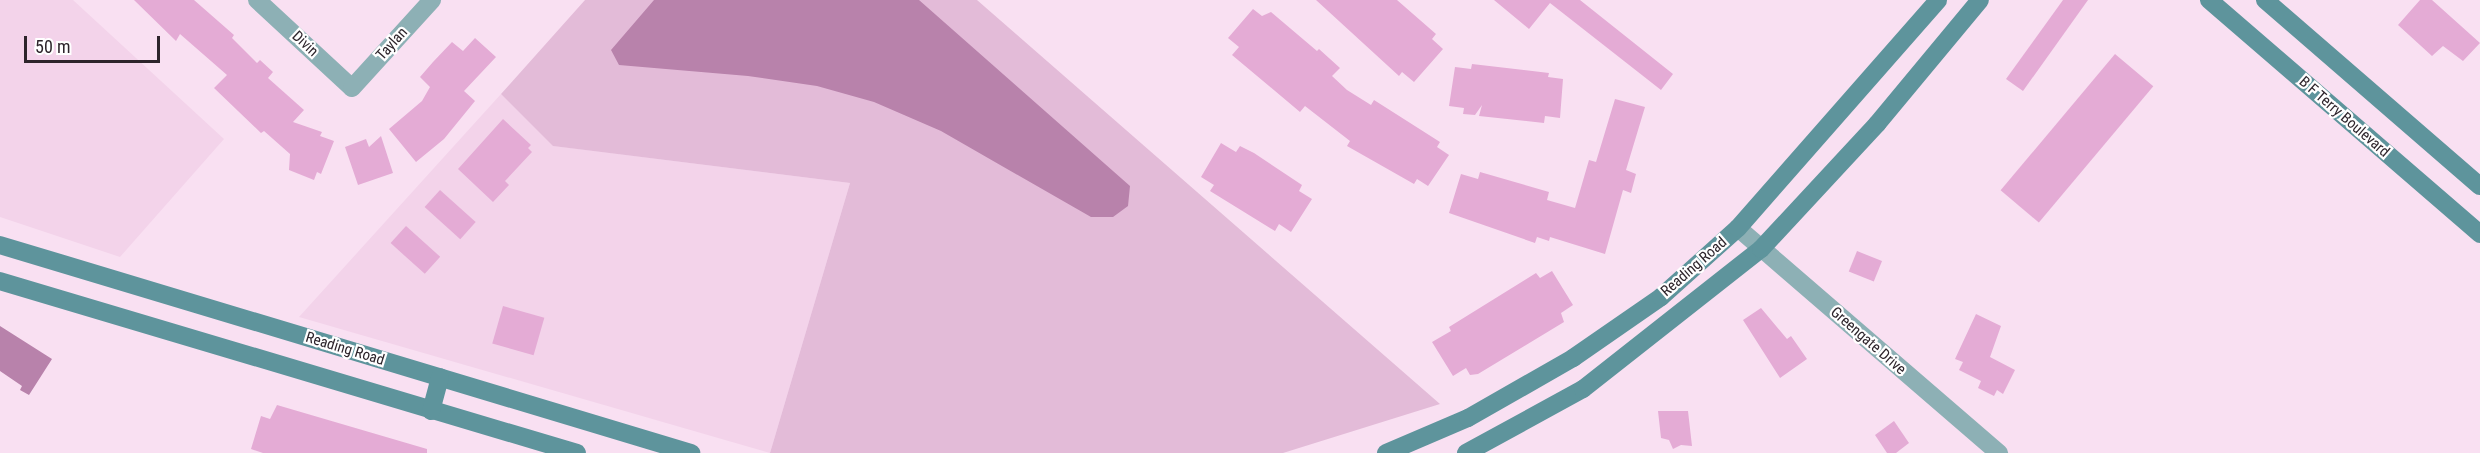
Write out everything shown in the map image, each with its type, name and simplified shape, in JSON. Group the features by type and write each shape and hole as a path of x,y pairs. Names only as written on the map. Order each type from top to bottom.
{"main road":[{"name":"Reading Road","path":"1386,453 1468,418 1598,342 1661,297 1738,228 1938,0"},
{"name":"Reading Road","path":"1466,453 1583,389 1761,249 1877,124 1980,0"},
{"name":"B F Terry Boulevard","path":"2209,0 2480,234"},
{"path":"2265,0 2480,186"},
{"name":"Reading Road","path":"0,245 691,453"},
{"path":"0,281 577,453"},
{"path":"431,411 440,377"}],"street":[{"name":"Divin","path":"257,0 352,88"},
{"name":"Taylan","path":"352,88 432,0"},
{"name":"Greengate Drive","path":"1738,228 1999,453"}],"shaded area":[{"path":"0,0 73,0 224,139 120,257 0,217"},
{"path":"585,0 977,0 1440,404 1283,453 770,453 850,183 553,146 501,94"},
{"path":"654,0 919,0 1130,186 1128,206 1113,217 1091,217 941,131 874,102 817,86 748,76 619,65 611,50"},
{"path":"501,94 554,146 850,183 770,453 299,317"},
{"path":"0,326 52,359 29,395 20,390 22,386 0,371"}],"building":[{"path":"134,0 194,0 234,35 232,38 257,63 260,60 273,72 268,78 304,110 293,122 322,132 320,136 334,141 321,174 317,172 314,180 289,170 290,154 264,131 261,133 214,88 227,75 180,34 176,41"},
{"path":"1316,0 1397,0 1436,34 1432,39 1443,49 1414,82 1402,72 1399,76"},
{"path":"1494,0 1580,0 1673,74 1661,90 1550,3 1529,29"},
{"path":"2063,0 2088,0 2023,91 2006,79"},
{"path":"2420,0 2432,0 2480,43 2463,61 2443,46 2432,56 2398,25"},
{"path":"1253,9 1262,16 1271,12 1317,51 1319,49 1340,68 1332,76 1347,90 1371,105 1374,100 1440,142 1437,147 1449,155 1428,186 1417,179 1414,184 1347,146 1350,141 1305,106 1300,112 1232,55 1239,47 1228,38"},
{"path":"475,38 496,57 464,91 475,101 444,139 416,162 389,129 422,101 430,87 420,77 433,62 452,42 463,51"},
{"path":"2115,54 2153,86 2039,222 2001,190"},
{"path":"1472,64 1549,73 1548,77 1563,79 1560,118 1545,116 1544,123 1479,116 1482,105 1475,115 1463,114 1464,108 1449,106 1455,67 1471,69"},
{"path":"1615,99 1645,107 1626,170 1636,174 1631,193 1623,190 1605,254 1550,237 1549,241 1537,237 1535,243 1449,213 1461,174 1478,179 1480,172 1549,192 1547,200 1575,208 1589,160 1596,162"},
{"path":"503,119 531,145 528,148 532,152 505,181 509,185 493,202 458,169"},
{"path":"381,136 393,173 358,185 345,147 366,139 369,147"},
{"path":"1221,143 1236,152 1240,146 1254,153 1302,185 1299,191 1312,199 1291,232 1279,224 1275,231 1210,191 1214,185 1201,177"},
{"path":"440,190 476,222 460,239 425,207"},
{"path":"406,226 440,257 425,274 391,243"},
{"path":"1857,251 1882,261 1874,282 1849,271"},
{"path":"1552,271 1573,305 1561,313 1564,322 1478,374 1470,375 1466,368 1453,376 1432,342 1451,331 1449,327 1536,273 1540,278"},
{"path":"503,306 544,318 534,355 492,343"},
{"path":"1761,308 1787,339 1791,336 1807,359 1780,378 1743,320"},
{"path":"1976,314 2001,326 1990,357 2015,370 2003,394 1997,390 1994,396 1978,388 1981,381 1959,370 1963,362 1955,359"},
{"path":"277,405 427,449 427,453 263,453 251,449 261,416 270,419"},
{"path":"1658,411 1688,411 1692,446 1681,445 1673,449 1669,440 1661,438"},
{"path":"1894,421 1909,443 1896,453 1887,453 1875,435"}]}
